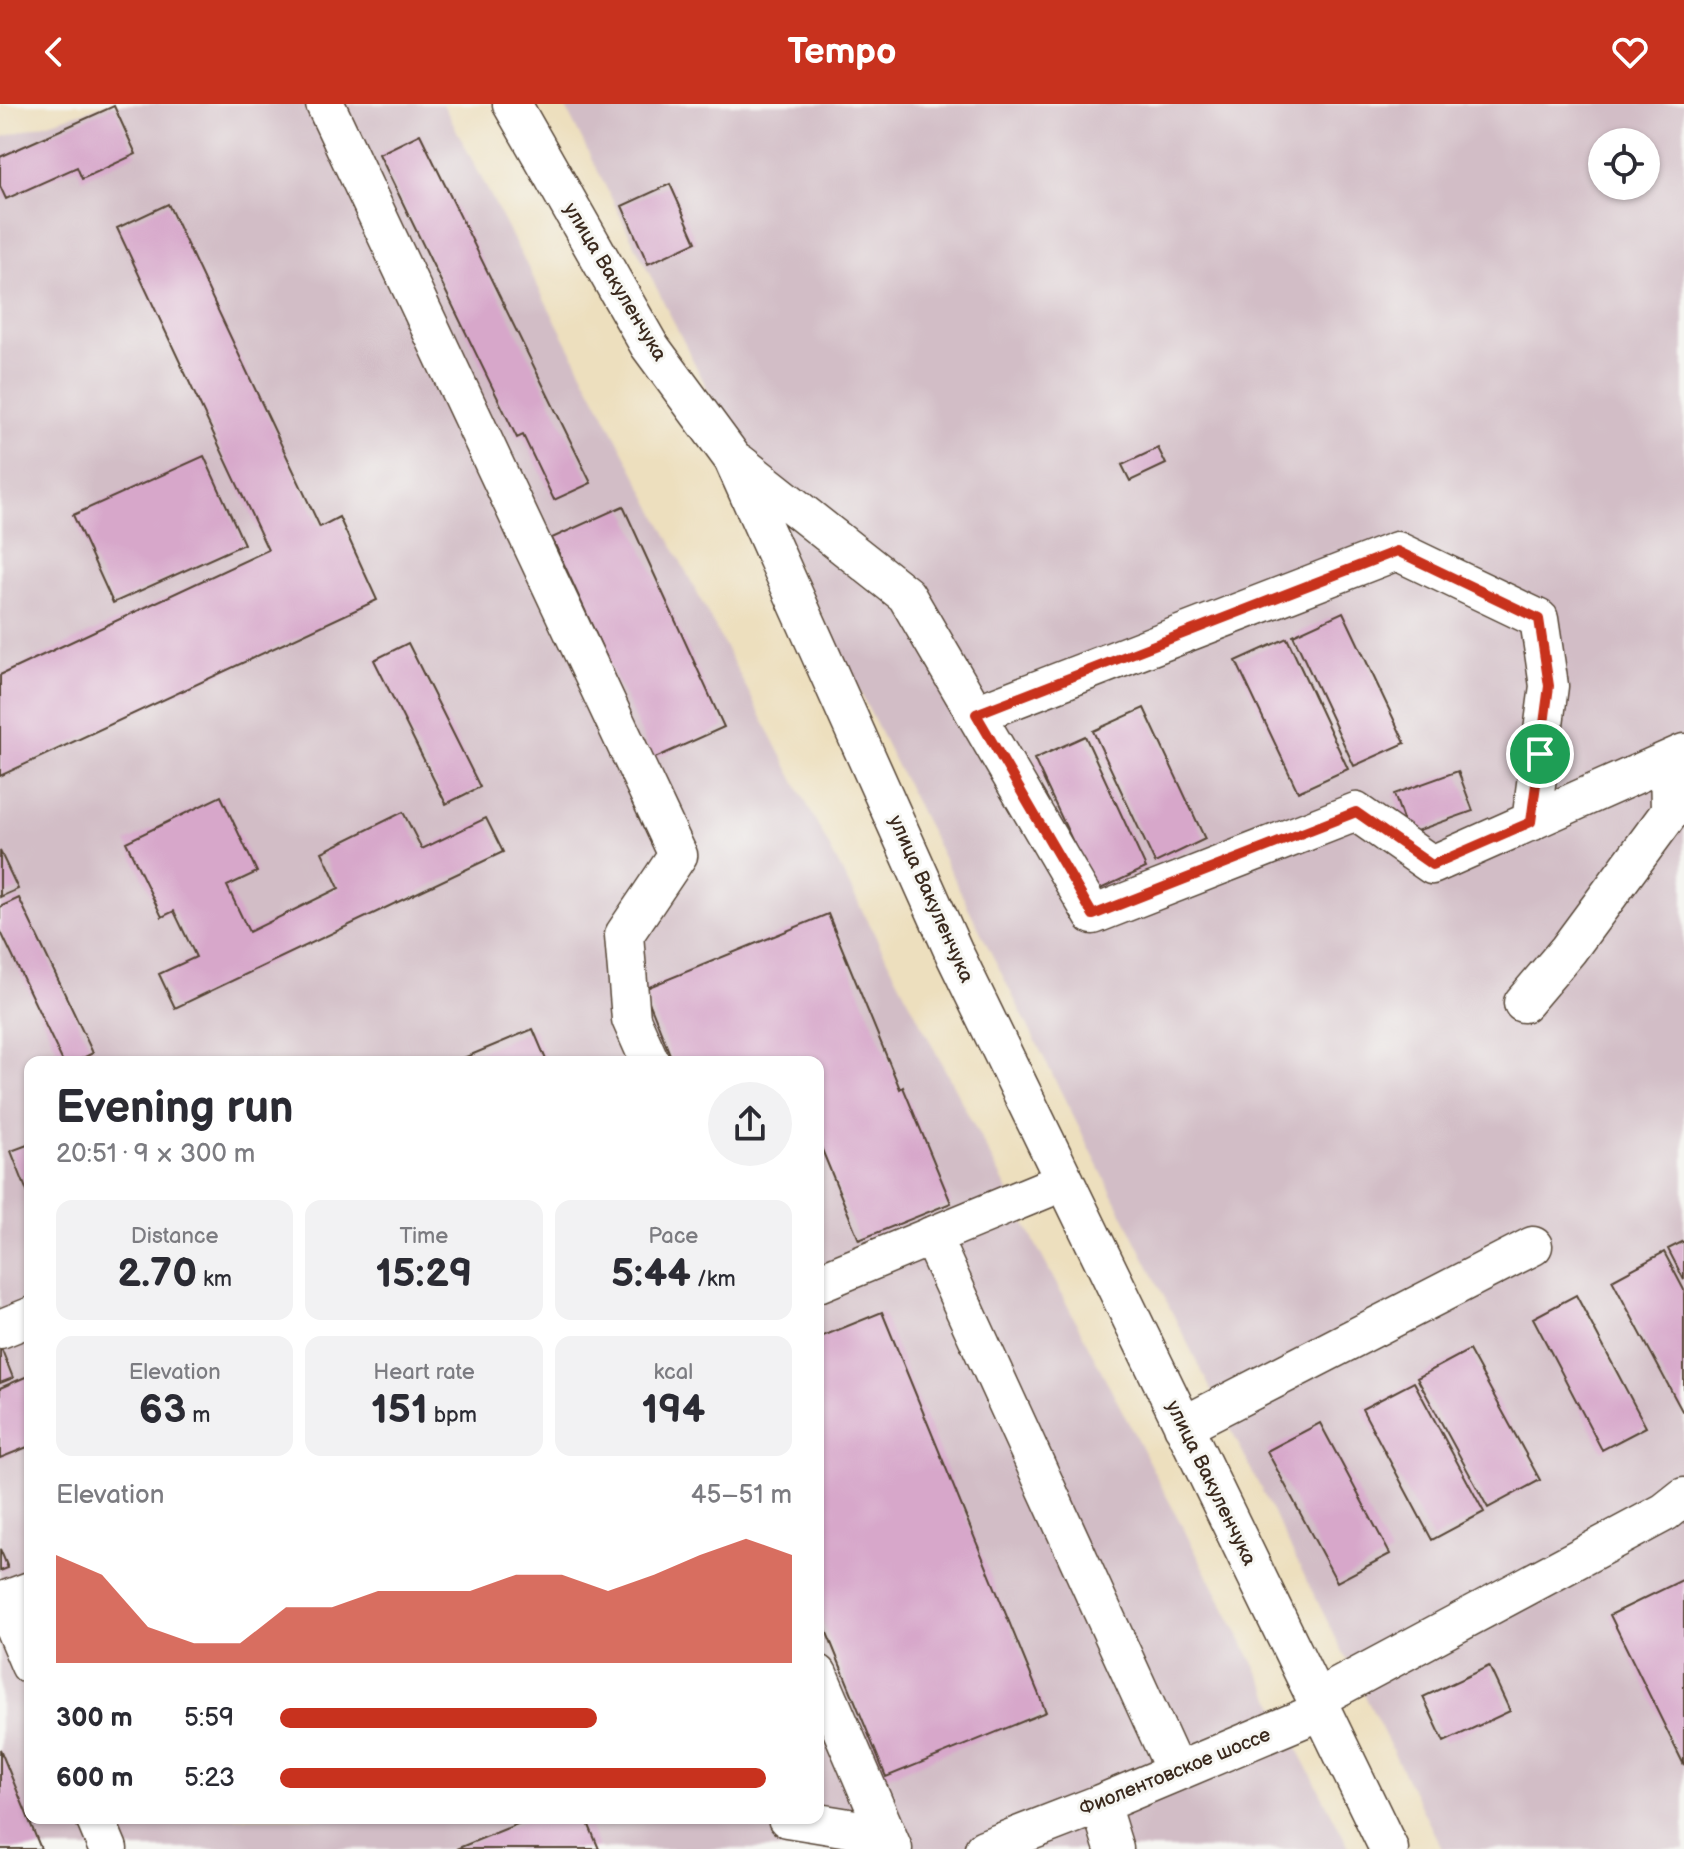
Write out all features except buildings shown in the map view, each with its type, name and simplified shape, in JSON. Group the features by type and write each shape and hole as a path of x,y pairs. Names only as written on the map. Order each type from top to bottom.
{"street":[{"path":"325,104 678,855 624,935 631,1019 647,1056"},
{"name":"улица Вакуленчука","path":"512,104 649,345 733,459 956,957 1389,1849"},
{"path":"733,459 906,595 1093,915 1356,812 1432,865 1677,757"},
{"path":"976,714 1397,551 1539,619 1549,686 1531,822"},
{"path":"1523,1003 1568,950 1670,812 1677,757"},
{"path":"824,1281 1065,1181"},
{"path":"931,1236 1176,1772"},
{"path":"1183,1426 1533,1246"},
{"path":"0,1329 24,1319"},
{"name":"Фиолентовское шоссе","path":"984,1849 1176,1772 1318,1705 1665,1512 1684,1497"},
{"path":"11,1598 24,1644"},
{"path":"824,1688 889,1841"},
{"path":"1100,1804 1114,1849"},
{"path":"98,1824 108,1849"},
{"path":"814,1824 889,1841"}],"shaded area":[{"path":"109,104 443,104 1350,1849 0,1849 0,138"},
{"path":"564,104 1684,104 1684,1849 1442,1849"}],"route":[{"path":"1397,551 1539,619 1549,686 1540,754 1531,822 1432,865 1356,812 1093,915 976,714 1397,551"}]}
